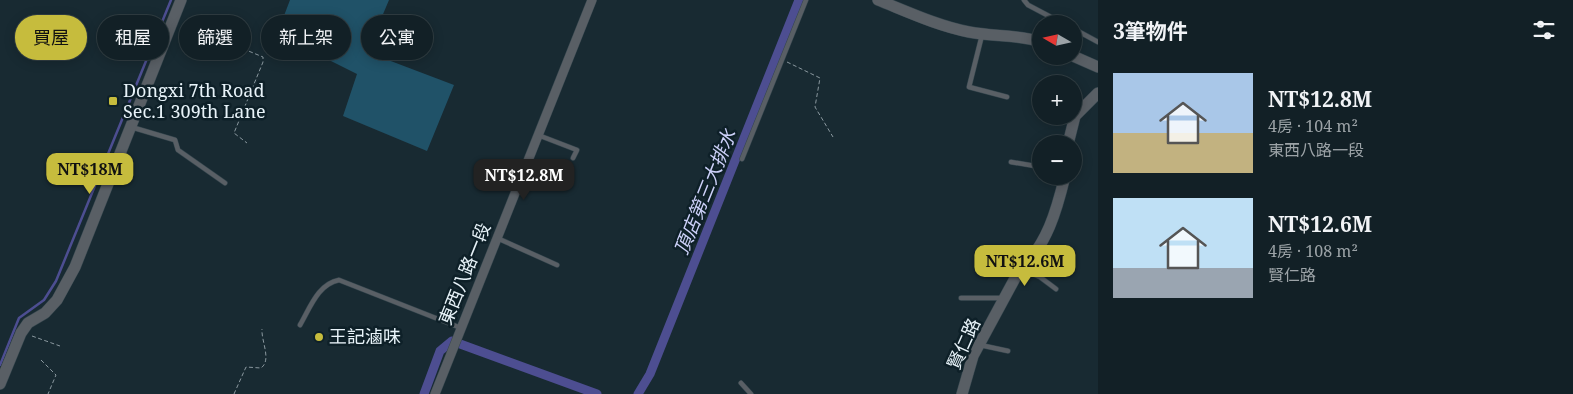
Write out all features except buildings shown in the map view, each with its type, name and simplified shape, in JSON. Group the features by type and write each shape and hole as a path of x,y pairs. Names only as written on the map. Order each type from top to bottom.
{"street":[{"path":"0,384 28,323 44,313 57,300 75,267 181,0"},
{"name":"東西八路一段","path":"435,394 592,0"},
{"path":"878,0 941,25 982,33 1020,36 1032,39"},
{"path":"1082,60 1098,67"},
{"path":"1070,135 1075,116 1097,95"},
{"name":"賢仁路","path":"962,394 973,356 1020,269 1031,259 1048,229 1058,204 1063,185"}],"lane":[{"path":"742,159 806,0"},
{"path":"1024,0 1028,5 1047,15"},
{"path":"982,33 969,87 1007,97"},
{"path":"1082,33 1098,42"},
{"path":"130,127 175,140 178,150 225,183"},
{"path":"538,135 577,150 574,158"},
{"path":"1011,162 1032,166"},
{"path":"497,238 557,264"},
{"path":"1020,269 1040,277 1056,289"},
{"path":"300,325 320,290 331,282 339,280 461,328"},
{"path":"961,298 1005,298"},
{"path":"979,345 1008,351"},
{"path":"741,384 751,394"}],"path":[{"path":"173,19 263,57 264,62 234,134 247,143"},
{"path":"782,60 820,78 815,107 833,137"},
{"path":"234,394 246,367 261,368 265,365 262,329"},
{"path":"22,333 60,346"},
{"path":"40,360 56,375 48,394"}],"shaded area":[{"path":"290,0 389,0 383,15 361,15 361,60 388,60 454,85 427,151 343,116 357,74 329,60 351,60 351,15 284,15"}],"waterway":[{"path":"0,365 19,318 44,300 56,281 171,0"},
{"name":"頂店第三大排水","path":"638,394 650,374 799,0"},
{"name":"頂店第三大排水","path":"424,394 440,351 452,341 597,394"}],"place":[{"name":"Dongxi 7th Road Sec.1 309th Lane","path":"113,101"},
{"name":"王記滷味","path":"319,337"}]}
